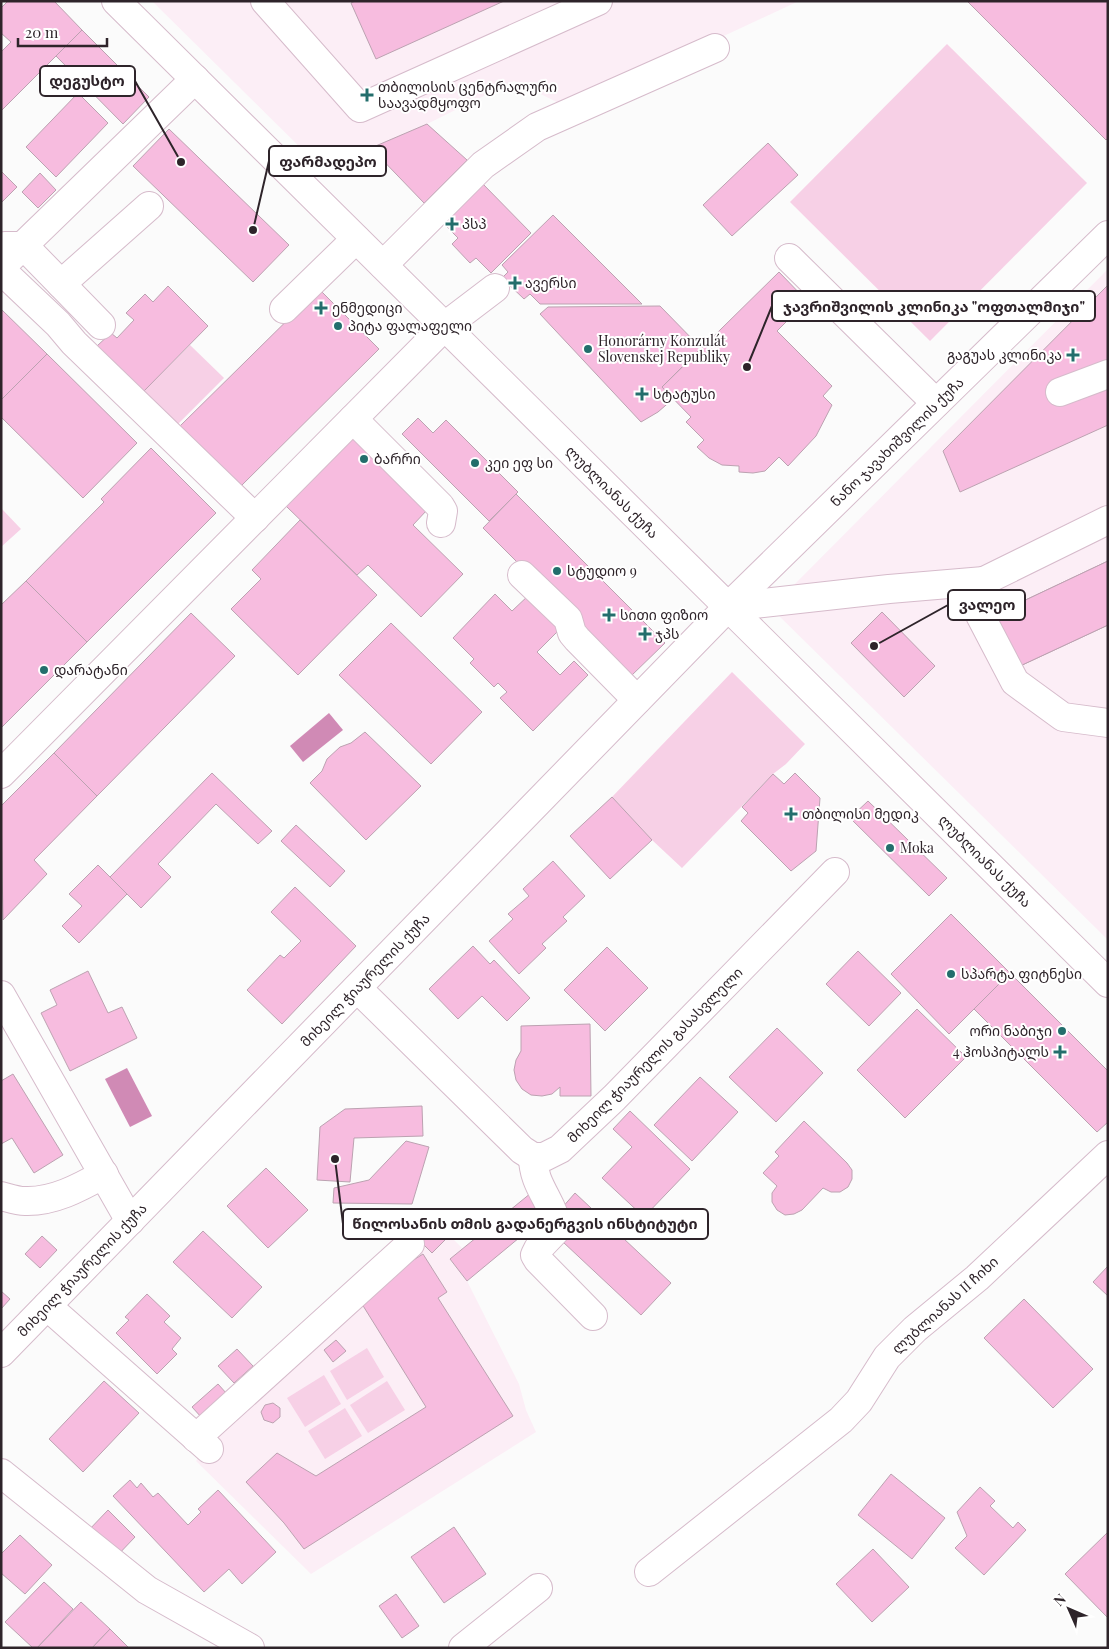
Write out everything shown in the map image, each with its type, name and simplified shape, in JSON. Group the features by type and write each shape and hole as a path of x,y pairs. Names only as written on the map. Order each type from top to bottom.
{"street":[{"name":"ლუბლიანას ქუჩა","path":"116,1 1108,983"},
{"path":"269,2 360,108 591,3"},
{"path":"383,265 483,165 537,126 715,48"},
{"path":"195,79 13,246 1,268 58,324 74,343 255,518"},
{"path":"61,284 149,206"},
{"name":"ნანო ჯავახიშვილის ქუჩა","path":"728,607 1108,235"},
{"path":"284,309 356,239"},
{"path":"13,246 61,284 101,325"},
{"path":"789,258 936,403"},
{"path":"1,774 445,326 495,288"},
{"path":"1060,392 1108,374"},
{"path":"353,418 440,506 443,511 441,523"},
{"path":"728,607 889,589 984,581 1108,520"},
{"path":"522,575 568,619 572,633 577,640 637,700"},
{"path":"984,581 980,615 1015,682 1063,717 1108,723"},
{"name":"მიხეილ ჭიაურელის ქუჩა","path":"1,1353 728,607"},
{"name":"მიხეილ ჭიაურელის გასასვლელი","path":"533,1157 544,1157 560,1149 614,1098 835,872"},
{"path":"357,988 522,1150 533,1157 533,1171 553,1210 558,1228 538,1249 535,1255 593,1316"},
{"path":"1,995 130,1221"},
{"name":"ლუბლიანას II ჩიხი","path":"649,1572 841,1420 859,1401 887,1357 915,1328 977,1278 1108,1155"},
{"path":"1,1196 24,1201 48,1199 82,1186 104,1174"},
{"path":"47,1306 203,1444 410,1244"},
{"path":"1,1472 148,1590 250,1648"},
{"path":"463,1648 538,1588"}],"shaded area":[{"name":"თბილისის ცენტრალური საავადმყოფო","path":"152,1 799,1 569,108 514,81 427,124 371,148 330,177"},
{"path":"947,44 1087,183 930,341 790,202"},
{"path":"1108,269 1108,940 771,608"},
{"path":"190,345 224,378 177,425 144,391"},
{"path":"1,508 21,529 1,547"},
{"path":"732,672 805,744 786,764 773,774 682,868 652,840 612,797"},
{"path":"329,713 343,730 303,762 290,746"},
{"path":"127,1068 152,1116 130,1127 105,1079"},
{"path":"425,1211 463,1249 450,1260 467,1281 519,1384 526,1410 536,1432 311,1574 196,1461 208,1444 194,1424"},
{"path":"367,1348 384,1377 347,1400 330,1371"},
{"path":"324,1375 341,1404 305,1427 287,1398"},
{"path":"387,1381 405,1410 368,1433 350,1405"},
{"path":"345,1408 362,1436 325,1459 308,1431"}],"building":[{"path":"8,1 54,1 82,30 1,111 1,52 11,42 1,33 1,8"},
{"path":"355,1 504,1 376,59 351,3"},
{"path":"967,1 1108,1 1108,138 1106,140"},
{"path":"82,30 149,97 123,124 56,56"},
{"path":"78,93 108,123 56,177 26,147"},
{"path":"427,124 467,160 424,203 371,148"},
{"path":"169,129 289,245 253,282 133,166"},
{"path":"768,143 798,175 732,236 703,205"},
{"path":"1,171 17,187 1,203"},
{"path":"40,173 56,190 38,208 22,192"},
{"path":"480,181 531,233 491,273 476,258 470,263 452,244 458,238 440,220"},
{"path":"553,215 642,304 540,304 530,294 524,299 502,278 508,272 502,265"},
{"path":"779,272 807,301 777,331 832,386 823,396 832,405 816,436 788,466 779,457 765,471 753,473 739,472 739,466 722,465 709,458 697,447 704,440 686,422 691,417 662,387"},
{"name":"გაგუას კლინიკა","path":"1108,285 1108,425 960,492 943,451"},
{"path":"168,286 208,326 144,391 97,346 111,333 117,338 134,320 126,313 145,294 153,302"},
{"path":"319,289 379,349 239,488 179,427"},
{"path":"660,306 701,348 662,387 673,399 658,412 641,422 540,314 548,307"},
{"path":"1,309 47,354 1,400"},
{"path":"47,354 137,443 83,498 1,417 1,400"},
{"path":"418,418 433,433 446,420 518,492 489,521 402,434"},
{"path":"352,437 427,510 413,525 463,574 421,617 368,565 357,575 286,506"},
{"path":"151,448 216,513 87,642 26,581 104,502 101,499"},
{"path":"516,494 665,643 631,676 483,528"},
{"path":"300,520 377,595 298,675 231,609 261,579 252,570"},
{"path":"1108,561 1108,625 1020,666 996,614"},
{"path":"1108,561 1108,625 1020,666 996,614"},
{"path":"26,581 87,642 1,728 1,605"},
{"path":"495,594 512,611 530,594 563,626 537,652 560,675 574,661 588,675 533,731 500,698 507,692 498,683 494,687 470,663 474,659 453,638"},
{"path":"882,612 935,666 904,697 851,643"},
{"path":"191,613 235,656 97,796 54,753"},
{"path":"391,623 482,712 431,764 339,675"},
{"path":"365,732 421,786 366,840 310,783 322,771 327,759 340,747 351,743"},
{"path":"54,753 97,796 34,860 47,874 3,920 1,806"},
{"path":"212,773 272,831 258,844 216,804 158,864 171,877 141,908 110,877"},
{"path":"795,773 820,798 816,851 791,871 741,821 748,813 742,807 773,774 784,784"},
{"path":"612,797 652,840 610,879 570,836"},
{"path":"868,801 947,878 929,896 850,818"},
{"path":"296,825 345,871 330,887 281,841"},
{"path":"553,861 585,896 563,917 567,921 542,944 546,948 519,974 489,941 513,919 508,914 529,896 523,889"},
{"path":"98,865 127,894 79,943 62,926 82,906 69,894"},
{"path":"295,887 356,946 282,1024 247,990 280,955 284,958 301,941 271,912"},
{"path":"951,914 1010,973 949,1034 891,974"},
{"path":"473,946 490,964 494,960 530,998 507,1021 482,996 458,1019 429,989"},
{"path":"607,947 648,988 605,1031 564,990"},
{"path":"858,951 901,993 869,1026 826,984"},
{"path":"88,971 108,1013 122,1007 137,1038 70,1071 41,1013 57,1005 50,990"},
{"path":"1010,973 1108,1071 1108,1122 1097,1132 974,1009"},
{"path":"917,1009 966,1057 905,1118 857,1070"},
{"path":"590,1024 591,1096 560,1096 560,1087 552,1094 542,1096 531,1095 522,1089 516,1080 514,1070 516,1060 521,1051 521,1026"},
{"path":"777,1028 823,1073 776,1122 729,1077"},
{"path":"13,1074 63,1155 34,1173 12,1138 1,1144 1,1081"},
{"path":"700,1077 738,1112 692,1161 654,1125"},
{"path":"422,1106 423,1136 354,1138 350,1182 317,1180 320,1127 345,1109"},
{"path":"630,1111 690,1169 644,1217 602,1178 632,1147 613,1129"},
{"path":"804,1121 847,1163 852,1170 852,1179 848,1187 840,1192 831,1192 823,1188 802,1210 794,1214 785,1215 777,1210 772,1202 772,1193 777,1186 763,1173 779,1156 775,1152"},
{"path":"406,1141 429,1147 412,1204 333,1203 334,1188 369,1180"},
{"path":"266,1168 308,1210 268,1248 227,1206"},
{"path":"531,1193 548,1214 467,1281 450,1259"},
{"path":"575,1193 671,1283 641,1315 563,1242 578,1225 561,1209"},
{"path":"426,1215 448,1237 432,1253 410,1231"},
{"path":"203,1231 262,1287 232,1318 173,1262"},
{"path":"42,1236 57,1250 40,1268 25,1254"},
{"path":"423,1254 447,1292 438,1298 513,1416 304,1549 284,1523 246,1482 277,1453 316,1476 426,1407 357,1296"},
{"path":"1108,1266 1108,1296 1093,1282"},
{"path":"1,1291 10,1299 1,1309"},
{"path":"147,1294 170,1316 164,1322 181,1338 172,1349 177,1354 157,1374 116,1333 129,1320 125,1317"},
{"path":"1024,1299 1093,1369 1053,1408 984,1338"},
{"path":"336,1340 346,1351 333,1362 324,1350"},
{"path":"237,1349 253,1366 234,1383 218,1366"},
{"path":"104,1381 139,1413 83,1472 49,1439"},
{"path":"218,1384 227,1394 202,1418 192,1407"},
{"path":"273,1403 280,1408 280,1417 273,1423 264,1420 261,1412 265,1405"},
{"path":"891,1474 945,1518 912,1559 858,1515"},
{"path":"130,1480 137,1488 141,1483 153,1497 158,1493 188,1525 201,1512 198,1509 218,1490 276,1552 242,1584 229,1569 204,1592 113,1496"},
{"path":"980,1487 995,1501 990,1506 1013,1528 1018,1522 1026,1530 984,1575 955,1548 967,1536 957,1512"},
{"path":"108,1510 135,1537 114,1559 87,1532"},
{"path":"454,1527 486,1574 444,1603 411,1557"},
{"path":"1108,1532 1108,1618 1065,1574"},
{"path":"20,1535 52,1565 25,1594 1,1573 1,1554"},
{"path":"873,1549 909,1587 872,1622 836,1584"},
{"path":"44,1582 73,1609 37,1648 33,1648 5,1622"},
{"path":"396,1594 419,1626 402,1638 379,1606"},
{"path":"81,1602 110,1629 92,1648 37,1648"},
{"path":"110,1629 129,1648 92,1648"}],"place":[{"name":"თბილისის ცენტრალური საავადმყოფო","path":"367,95"},
{"name":"დეგუსტო","path":"181,162"},
{"name":"პსპ","path":"452,224"},
{"name":"ფარმადეპო","path":"253,230"},
{"name":"ავერსი","path":"515,283"},
{"name":"ენმედიცი","path":"321,308"},
{"name":"პიტა ფალაფელი","path":"338,326"},
{"name":"Honorárny Konzulát Slovenskej Republiky","path":"588,349"},
{"name":"გაგუას კლინიკა","path":"1073,355"},
{"name":"ჯავრიშვილის კლინიკა \"ოფთალმიჯი\"","path":"747,367"},
{"name":"სტატუსი","path":"642,394"},
{"name":"ბარრი","path":"364,459"},
{"name":"კეი ეფ სი","path":"475,463"},
{"name":"სტუდიო 9","path":"557,571"},
{"name":"სითი ფიზიო","path":"609,615"},
{"name":"ჯპს","path":"645,634"},
{"name":"ვალეო","path":"874,646"},
{"name":"დარატანი","path":"44,670"},
{"name":"თბილისი მედიკ","path":"791,814"},
{"name":"Moka","path":"890,848"},
{"name":"სპარტა ფიტნესი","path":"951,974"},
{"name":"ორი ნაბიჯი","path":"1062,1031"},
{"name":"4 ჰოსპიტალს","path":"1060,1052"},
{"name":"წილოსანის თმის გადანერგვის ინსტიტუტი","path":"335,1159"}]}
